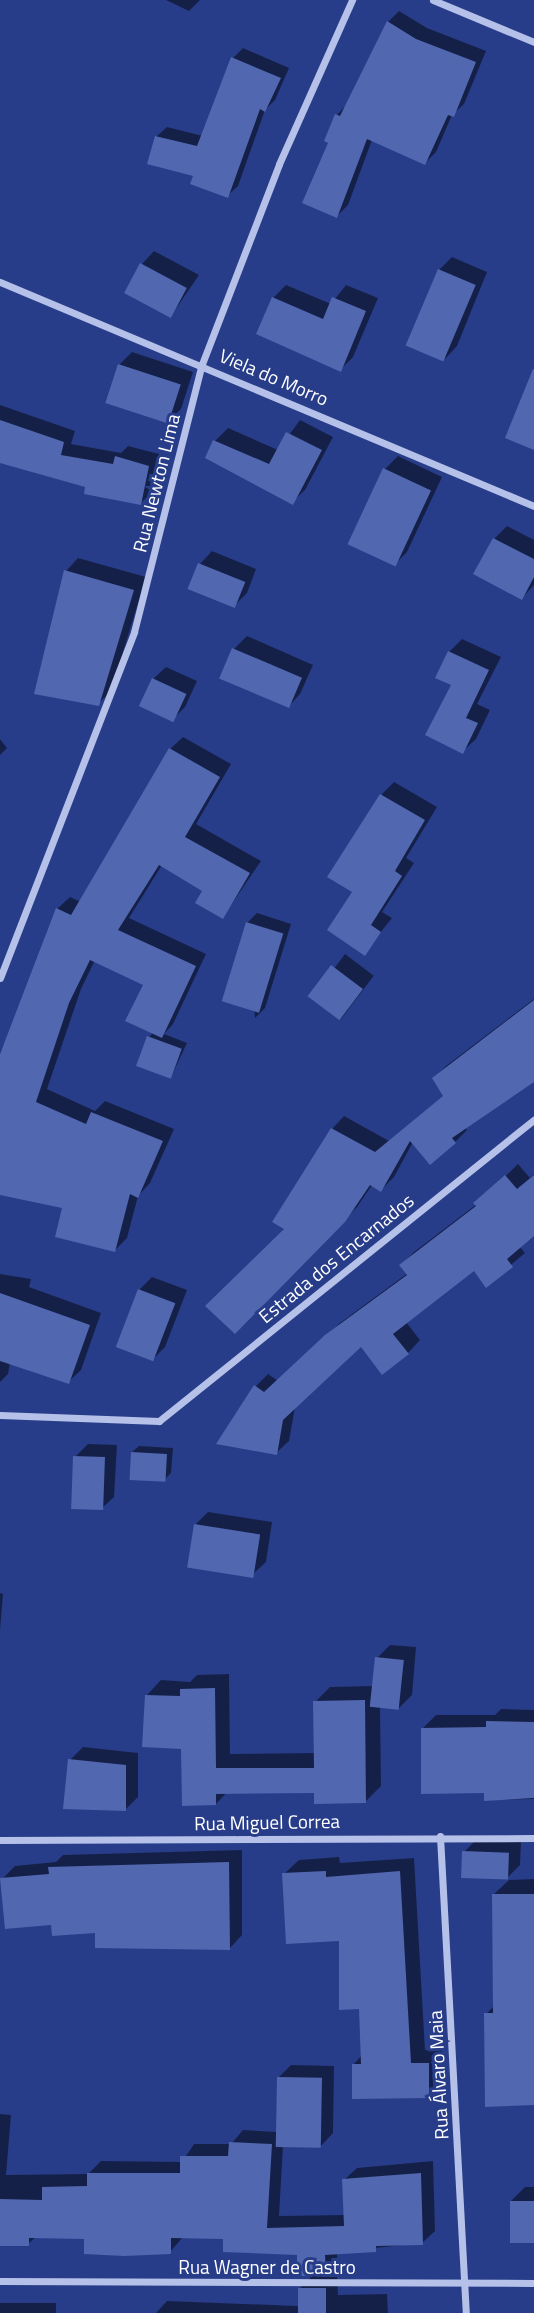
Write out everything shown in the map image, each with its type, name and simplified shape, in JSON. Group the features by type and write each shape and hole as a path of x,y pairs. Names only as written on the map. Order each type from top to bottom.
{"street":[{"name":"Rua Newton Lima","path":"0,978 134,632 202,364 279,164 352,0"},
{"path":"433,0 534,42"},
{"name":"Viela do Morro","path":"0,282 202,364 534,506"},
{"name":"Estrada dos Encarnados","path":"0,1415 159,1421 534,1120"},
{"name":"Rua Miguel Correa","path":"0,1840 440,1836 534,1838"},
{"name":"Rua Álvaro Maia","path":"440,1836 466,2313"},
{"name":"Rua Wagner de Castro","path":"0,2281 534,2283"}],"building":[{"path":"387,21 416,39 476,62 454,117 448,115 425,165 367,139 337,218 302,203 328,143 324,141 335,114 340,116"},
{"path":"231,57 281,78 265,112 260,109 228,198 190,184 193,176 147,164 155,136 197,146"},
{"path":"140,263 187,288 171,318 124,293"},
{"path":"438,269 476,285 443,361 406,345"},
{"path":"272,297 323,319 332,297 366,311 341,372 256,334"},
{"path":"118,364 181,384 168,423 105,403"},
{"path":"534,369 534,450 505,438"},
{"path":"0,420 64,442 61,455 113,464 115,456 149,466 141,505 84,494 85,487 0,463"},
{"path":"286,432 322,450 293,505 205,458 213,440 269,464"},
{"path":"383,468 431,490 396,567 348,544"},
{"path":"493,538 534,559 534,577 522,600 473,574"},
{"path":"198,563 245,582 235,608 188,589"},
{"path":"64,570 134,590 99,706 34,694"},
{"path":"232,648 302,678 289,708 219,678"},
{"path":"448,651 489,670 466,718 478,723 463,754 425,735 451,685 435,678"},
{"path":"152,678 186,694 173,722 139,706"},
{"path":"169,748 220,777 185,837 250,873 223,919 195,903 202,891 159,865 118,930 196,966 162,1038 125,1021 143,985 90,960 69,1003 36,1102 86,1124 91,1112 163,1141 138,1198 130,1194 115,1252 55,1237 62,1208 0,1195 0,1054 56,908 71,915"},
{"path":"380,794 425,820 395,871 402,876 371,925 381,932 365,956 327,930 352,892 327,877"},
{"path":"246,922 283,933 259,1013 222,1001"},
{"path":"331,965 363,989 339,1020 308,996"},
{"path":"534,1000 534,1082 452,1138 456,1143 430,1165 410,1141 381,1192 370,1185 345,1222 235,1334 205,1306 284,1229 272,1222 331,1128 375,1152 443,1096 432,1078"},
{"path":"147,1036 182,1049 171,1079 136,1066"},
{"path":"505,1175 517,1189 534,1175 534,1236 507,1259 513,1267 486,1288 474,1271 393,1334 409,1354 382,1375 361,1347 283,1420 277,1455 216,1444 254,1385 264,1392 325,1335 407,1275 399,1265 476,1206 473,1203"},
{"path":"138,1289 175,1303 153,1361 116,1347"},
{"path":"0,1293 90,1325 69,1384 0,1361"},
{"path":"131,1452 167,1454 165,1482 130,1480"},
{"path":"73,1456 105,1457 103,1510 71,1509"},
{"path":"194,1524 260,1534 253,1578 187,1567"},
{"path":"375,1657 404,1660 399,1710 370,1707"},
{"path":"215,1688 216,1768 314,1768 313,1701 365,1700 366,1803 314,1804 314,1793 216,1794 216,1805 182,1806 181,1749 142,1747 145,1695 180,1696 180,1689"},
{"path":"486,1721 534,1722 534,1798 484,1801 484,1793 421,1794 421,1728 486,1727"},
{"path":"68,1759 126,1765 126,1811 63,1809"},
{"path":"462,1851 509,1853 508,1880 461,1878"},
{"path":"229,1862 230,1950 95,1948 95,1933 52,1936 51,1925 5,1929 0,1878 49,1874 48,1867"},
{"path":"326,1871 326,1877 400,1871 411,2063 429,2063 429,2098 352,2099 352,2064 361,2064 359,2009 339,2010 339,1941 286,1944 282,1873"},
{"path":"492,1894 534,1894 534,2105 485,2107 484,2013 493,2013"},
{"path":"277,2077 322,2078 321,2148 276,2147"},
{"path":"229,2142 272,2144 267,2228 344,2226 342,2179 421,2173 423,2245 376,2246 376,2252 325,2255 326,2276 297,2276 297,2255 223,2252 223,2239 171,2238 171,2254 124,2256 84,2254 84,2239 29,2238 29,2246 0,2246 0,2199 42,2200 42,2187 87,2186 87,2173 180,2173 180,2156 228,2156"},
{"path":"510,2201 534,2201 534,2243 510,2243"},
{"path":"298,2288 326,2288 326,2313 298,2313"}]}
